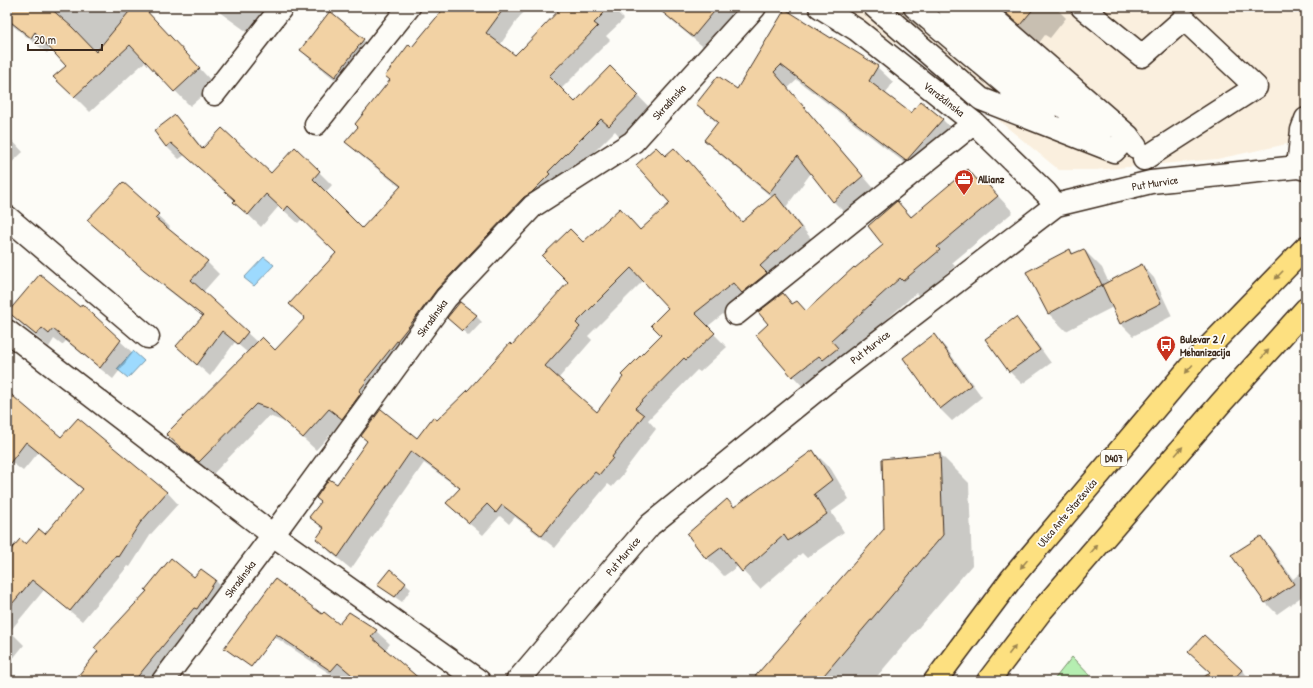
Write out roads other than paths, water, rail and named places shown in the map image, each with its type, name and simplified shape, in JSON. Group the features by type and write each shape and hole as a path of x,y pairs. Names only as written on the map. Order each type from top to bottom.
{"main road":[{"name":"Ulica Ante Starčevića","path":"935,681 1012,578 1196,360 1306,247"},
{"path":"988,681 1042,610 1220,404 1306,309"}],"street":[{"path":"214,94 282,7"},
{"path":"316,124 409,7"},
{"name":"Skradinska","path":"163,681 273,535 446,298 534,206 633,142 755,7"},
{"name":"Varaždinska","path":"820,7 857,30 974,123 1046,193 1056,205"},
{"path":"875,7 981,99 1059,129 1121,143"},
{"path":"915,7 1059,129"},
{"path":"949,7 1121,143 1144,159 1151,182"},
{"path":"980,7 1121,143"},
{"path":"1082,7 1142,56 1184,19 1256,87 1144,159"},
{"path":"1302,168 1302,130 1306,119"},
{"path":"736,314 974,123"},
{"name":"Put Murvice","path":"517,681 650,525 825,382 1056,205 1151,182 1302,168"},
{"path":"7,217 148,337"},
{"path":"7,331 273,535 479,681"}],"water":[{"path":"264,257 274,265 254,286 244,278"},
{"path":"133,351 144,361 128,378 117,369"}],"place":[{"name":"Allianz","path":"964,196"},
{"name":"Bulevar 2 / Mehanizacija","path":"1166,362"}]}
